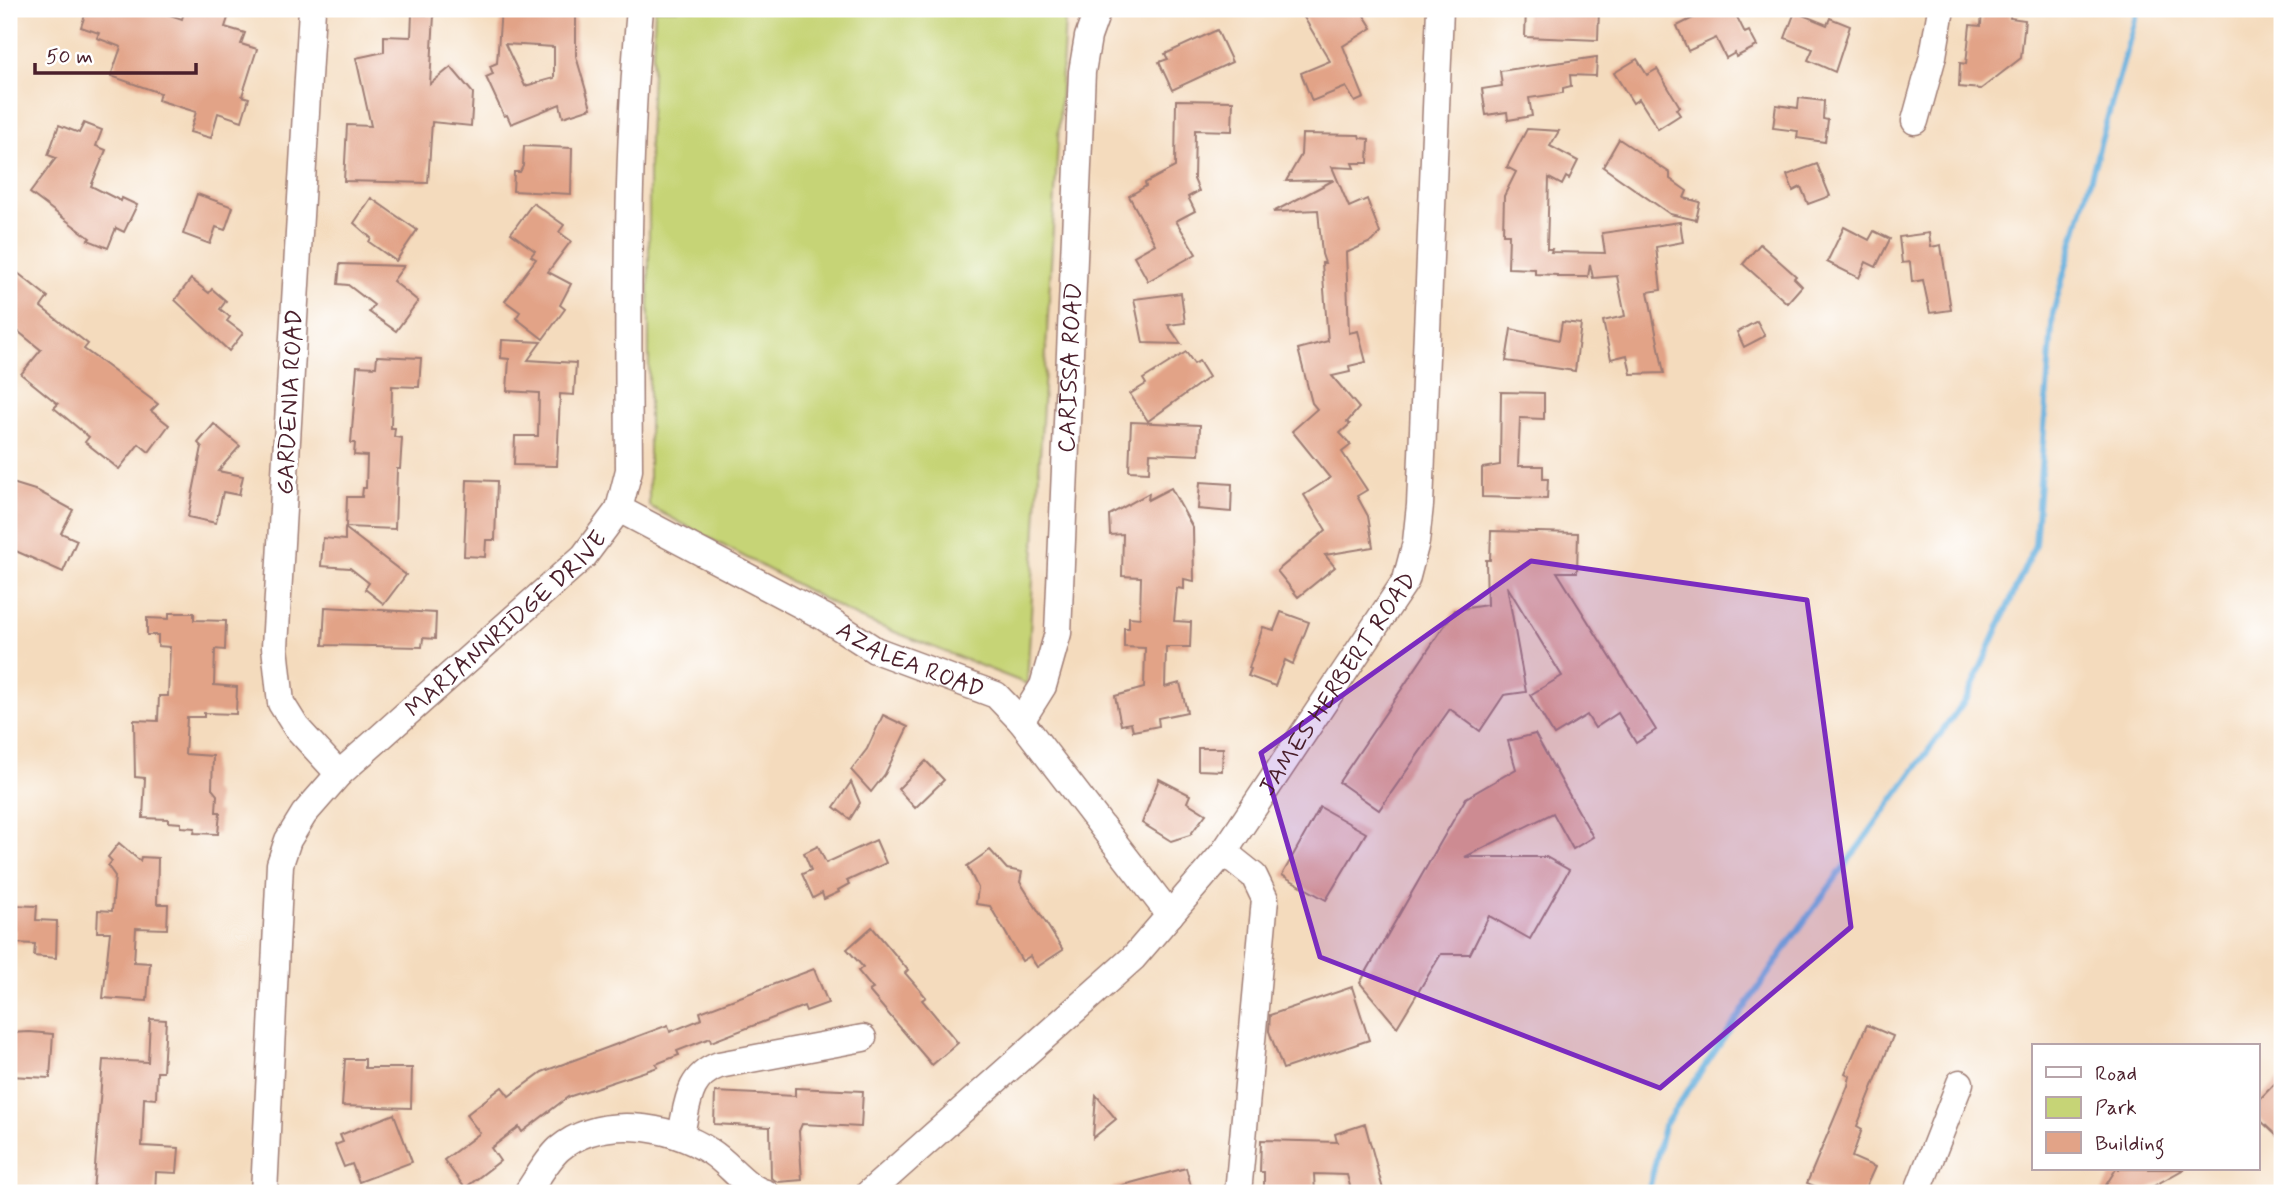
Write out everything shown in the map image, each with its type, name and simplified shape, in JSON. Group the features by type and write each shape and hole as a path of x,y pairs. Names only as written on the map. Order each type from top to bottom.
{"street":[{"name":"GARDENIA ROAD","path":"312,9 275,647 281,703 296,727 339,774"},
{"name":"MARIANNRIDGE DRIVE","path":"264,1193 280,864 288,840 304,814 339,774 584,556 619,509 629,470 629,215 632,94 640,9"},
{"name":"CARISSA ROAD","path":"1021,721 1043,686 1058,633 1082,72 1088,37 1098,9"},
{"name":"JAMES HERBERT ROAD","path":"869,1193 1133,958 1224,852 1406,580 1416,542 1440,9"},
{"path":"1915,121 1933,56 1941,9"},
{"name":"AZALEA ROAD","path":"619,509 824,617 875,650 996,695 1021,721 1170,915"},
{"path":"1224,852 1254,876 1265,899 1238,1193"},
{"path":"681,1134 693,1084 704,1071 719,1065 863,1038"},
{"path":"1917,1193 1960,1083"},
{"path":"527,1193 558,1150 582,1135 624,1127 681,1134 712,1153 757,1190 766,1193"}],"highlighted area":[{"path":"1531,561 1807,600 1851,927 1660,1088 1320,957 1261,753"}],"green space":[{"path":"655,9 1074,9 1065,18 1027,684 859,618 649,506 649,138"}],"building":[{"path":"87,9 152,9 182,19 185,9 217,9 215,14 228,18 225,27 245,33 241,44 257,49 242,96 249,98 242,121 218,113 211,138 190,132 196,112 158,100 160,93 111,76 121,47 97,38 99,33 81,27"},
{"path":"501,9 538,9 538,15 576,16 576,56 591,108 563,117 560,104 511,124 507,115 504,116 486,77 493,74 490,66 497,63","holes":["505,44 554,47 554,78 525,86"]},
{"path":"1299,9 1360,9 1372,28 1343,46 1364,98 1355,102 1346,87 1312,101 1301,73 1330,61"},
{"path":"1526,9 1599,9 1598,40 1525,37"},
{"path":"1711,9 1733,9 1745,33 1749,31 1757,46 1736,57 1735,53 1726,58 1716,38 1688,51 1677,26"},
{"path":"1982,9 2011,9 2010,18 2025,20 2021,58 1981,89 1959,87 1960,63 1966,64 1970,25 1981,26"},
{"path":"1795,12 1827,25 1830,18 1850,26 1835,72 1808,60 1813,49 1785,38"},
{"path":"412,14 434,15 430,84 451,67 473,93 471,126 432,122 428,183 344,181 347,125 371,126 356,58 384,52 384,36 411,37"},
{"path":"1217,30 1232,62 1172,90 1159,62 1168,59 1165,54"},
{"path":"1597,57 1596,76 1570,75 1571,86 1563,88 1563,93 1529,98 1532,116 1508,120 1507,112 1486,115 1482,89 1502,86 1500,71"},
{"path":"1637,59 1647,75 1657,69 1680,107 1676,109 1680,115 1658,129 1639,99 1633,103 1614,73"},
{"path":"1799,98 1824,101 1823,119 1828,120 1825,142 1797,138 1798,131 1773,128 1776,105 1798,108"},
{"path":"1176,100 1233,101 1232,131 1195,130 1194,179 1199,191 1188,197 1195,211 1176,221 1196,254 1148,281 1134,256 1155,244 1129,196 1146,186 1145,183 1175,167"},
{"path":"84,123 102,130 96,146 106,150 91,186 121,201 122,198 137,205 124,232 116,228 108,248 88,240 90,238 30,193 56,158 48,155 59,125 79,133"},
{"path":"1527,129 1559,131 1550,146 1578,161 1569,179 1566,177 1562,185 1549,178 1547,249 1552,249 1551,252 1605,253 1602,233 1680,222 1683,242 1656,247 1661,290 1648,292 1664,373 1631,374 1627,355 1611,359 1603,321 1625,316 1617,276 1593,278 1590,264 1588,277 1557,277 1535,274 1535,269 1508,268 1509,234 1503,234 1504,196 1516,172 1507,167"},
{"path":"1302,134 1359,135 1360,138 1369,139 1368,163 1352,163 1354,168 1332,167 1349,207 1367,199 1380,233 1373,241 1346,253 1349,333 1358,331 1366,362 1349,366 1350,372 1332,376 1359,408 1347,422 1350,424 1340,433 1351,445 1342,452 1367,490 1357,496 1368,516 1373,547 1325,555 1335,567 1298,597 1277,571 1326,530 1304,495 1330,478 1292,431 1317,409 1312,403 1298,349 1328,341 1322,263 1325,263 1318,210 1273,212 1334,180 1286,181 1301,155"},
{"path":"1619,139 1670,173 1670,179 1687,191 1684,198 1700,202 1696,220 1670,214 1603,167"},
{"path":"524,146 572,148 571,194 513,191 514,172 520,172 523,166"},
{"path":"1817,164 1830,196 1808,204 1801,187 1793,191 1787,175"},
{"path":"197,194 233,207 225,230 216,227 210,244 183,234"},
{"path":"371,198 417,230 396,261 369,242 371,238 354,223"},
{"path":"533,203 564,225 559,232 571,241 548,272 571,284 560,305 565,309 543,339 516,318 520,312 505,301 536,259 531,256 535,251 511,233"},
{"path":"1844,227 1869,240 1874,231 1890,239 1876,267 1866,262 1859,278 1827,262"},
{"path":"1929,233 1931,247 1941,245 1951,310 1930,313 1923,280 1912,282 1910,262 1902,263 1899,237"},
{"path":"1760,244 1796,276 1794,278 1802,286 1787,303 1743,264"},
{"path":"340,264 404,266 393,281 418,301 396,331 369,312 374,305 348,285 338,284"},
{"path":"9,266 48,297 41,307 88,344 84,349 158,404 151,411 169,425 149,452 139,444 119,469 85,442 89,437 54,408 58,404 21,374 41,350 9,324"},
{"path":"191,279 209,293 212,289 226,301 220,309 230,317 227,321 243,333 229,351 175,300"},
{"path":"1181,293 1185,323 1168,325 1181,344 1143,343 1134,299"},
{"path":"1757,321 1765,336 1744,347 1737,332"},
{"path":"1562,322 1581,324 1575,371 1506,361 1511,329 1559,340"},
{"path":"502,340 541,342 528,360 576,363 574,395 560,394 557,466 514,465 515,436 538,436 539,393 507,391 509,359 501,358"},
{"path":"1186,352 1194,364 1199,361 1209,377 1148,421 1130,394 1146,384 1143,379"},
{"path":"377,356 421,358 419,387 392,386 391,428 395,428 394,437 402,438 400,469 397,469 395,529 346,527 347,497 362,497 363,488 366,488 367,456 354,455 355,443 351,443 357,366 376,367"},
{"path":"1501,392 1544,393 1544,419 1520,418 1518,466 1543,466 1543,479 1548,479 1547,499 1482,497 1482,468 1500,465"},
{"path":"1131,422 1200,425 1199,455 1150,453 1149,472 1129,471"},
{"path":"214,424 240,446 218,471 243,476 239,495 223,492 216,523 188,517 202,447 198,443"},
{"path":"467,480 497,481 495,540 486,540 485,557 464,556"},
{"path":"9,482 38,491 73,510 61,533 77,540 63,572 9,548"},
{"path":"1200,482 1232,484 1231,512 1198,509"},
{"path":"1171,488 1193,528 1194,581 1184,579 1184,589 1177,588 1174,621 1191,622 1190,647 1166,647 1165,687 1180,683 1187,712 1158,718 1159,726 1133,731 1131,723 1121,725 1115,696 1144,688 1145,648 1124,647 1124,628 1129,628 1129,617 1140,618 1141,577 1122,576 1123,534 1110,535 1109,515 1149,493 1148,500"},
{"path":"345,528 406,575 384,604 365,589 369,583 350,568 321,566 323,538 345,540"},
{"path":"1491,531 1578,533 1577,572 1557,572 1656,730 1636,743 1618,713 1595,728 1587,715 1554,735 1530,695 1562,676 1507,586 1526,692 1504,695 1480,731 1450,709 1379,810 1339,782 1455,610 1487,605 1486,560 1490,560"},
{"path":"325,607 436,613 435,639 423,638 422,647 323,645"},
{"path":"1281,612 1309,622 1293,664 1285,660 1275,686 1248,676 1263,627 1274,630"},
{"path":"169,613 194,613 194,620 226,621 225,650 215,649 214,685 237,687 236,714 204,713 204,717 187,717 185,754 213,756 212,789 217,795 216,812 220,812 218,834 194,833 195,828 181,827 181,823 168,822 168,819 143,818 145,778 135,777 134,720 158,721 159,696 168,696 170,647 158,646 158,635 147,635 147,618 169,619"},
{"path":"883,715 908,727 885,774 871,792 851,770 867,749"},
{"path":"1535,734 1593,837 1573,849 1553,813 1465,857 1546,857 1569,870 1530,939 1489,916 1470,954 1441,954 1397,1027 1360,983 1466,798 1516,769 1508,741"},
{"path":"1198,748 1223,748 1222,771 1198,770"},
{"path":"926,761 944,780 915,808 898,789"},
{"path":"1159,779 1190,795 1187,802 1206,814 1190,835 1171,841 1142,823"},
{"path":"851,782 860,803 850,819 834,807"},
{"path":"1320,807 1366,833 1326,900 1282,875"},
{"path":"876,840 886,863 847,881 849,884 838,890 839,892 824,899 822,893 813,898 802,874 811,870 804,853 818,846 826,863"},
{"path":"119,843 140,861 141,857 158,858 157,904 168,904 167,929 136,928 134,962 150,963 147,1001 103,998 110,932 97,932 98,910 112,911 115,876 108,866 112,861 108,857"},
{"path":"990,850 1007,869 1022,872 1020,882 1063,950 1037,967 1030,956 1022,961 990,906 976,904 978,888 967,866"},
{"path":"9,905 37,906 36,920 57,921 56,958 34,956 35,944 14,943 15,930 9,930"},
{"path":"872,927 908,970 905,973 926,997 922,1000 958,1043 932,1065 869,991 873,989 858,971 863,967 847,949"},
{"path":"814,969 828,1003 806,1011 804,1006 711,1042 710,1038 677,1051 679,1055 656,1064 658,1067 568,1097 522,1132 519,1127 491,1148 500,1161 465,1188 444,1160 480,1133 466,1115 502,1087 509,1096 542,1072 668,1025 670,1032 702,1019 700,1012"},
{"path":"1352,987 1369,1040 1283,1069 1269,1031 1270,1015"},
{"path":"150,1019 166,1020 163,1072 157,1072 156,1099 144,1098 142,1146 179,1148 177,1173 156,1172 155,1193 93,1193 103,1060 148,1062"},
{"path":"1867,1025 1893,1036 1857,1126 1862,1129 1852,1157 1875,1167 1863,1193 1831,1193 1807,1183 1848,1086 1850,1076 1845,1073"},
{"path":"9,1033 53,1034 50,1078 9,1076"},
{"path":"345,1059 365,1059 365,1068 412,1068 411,1108 342,1106"},
{"path":"2282,1076 2282,1141 2260,1120 2260,1099"},
{"path":"795,1088 863,1091 861,1127 802,1124 799,1131 802,1180 778,1182 771,1178 770,1127 714,1124 715,1092 795,1096"},
{"path":"1096,1095 1116,1119 1093,1138"},
{"path":"394,1114 412,1162 359,1182 352,1164 344,1167 335,1145 343,1142 340,1135"},
{"path":"1365,1124 1384,1193 1352,1193 1347,1175 1314,1174 1315,1193 1264,1193 1264,1172 1260,1172 1261,1140 1337,1142 1335,1134"},
{"path":"1186,1168 1193,1193 1113,1193 1112,1188"},
{"path":"2115,1170 2182,1170 2141,1193 2101,1193"}],"waterway":[{"path":"1648,1193 1664,1126 1793,937 1968,696 2035,545 2053,313 2138,9"}]}
